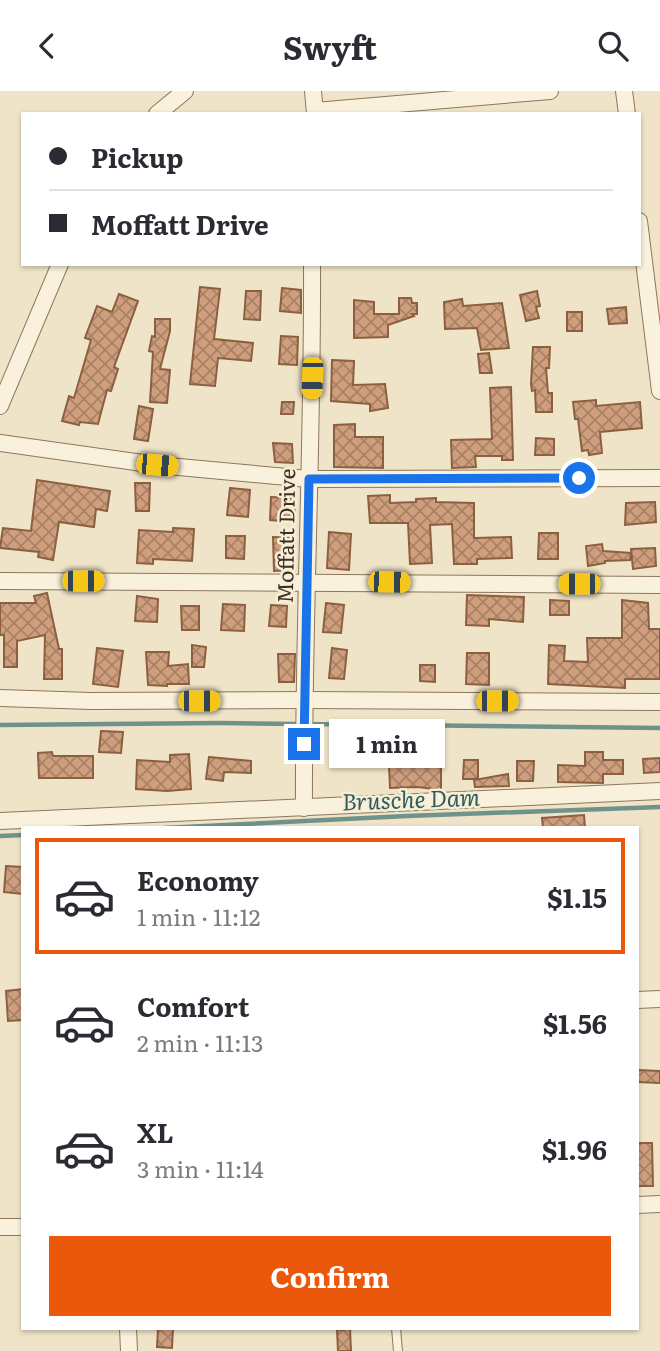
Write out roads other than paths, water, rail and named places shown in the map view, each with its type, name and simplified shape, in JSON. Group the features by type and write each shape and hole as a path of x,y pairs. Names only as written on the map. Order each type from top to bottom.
{"street":[{"path":"159,112 185,91"},
{"path":"313,91 315,112"},
{"path":"326,112 550,91"},
{"path":"624,91 627,112"},
{"path":"641,252 658,351 660,391"},
{"path":"0,406 59,266"},
{"name":"Moffatt Drive","path":"304,808 312,266"},
{"path":"0,443 157,465 309,479 660,478"},
{"path":"0,581 660,585"},
{"path":"0,698 306,704 660,702"},
{"path":"0,821 107,823 304,808 660,791"},
{"path":"639,1000 660,999"},
{"path":"639,1205 660,1204"},
{"path":"0,1227 21,1227"},
{"path":"128,1330 129,1351"}],"lane":[{"path":"396,1330 398,1351"}],"waterway":[{"path":"0,725 220,723 660,728"},
{"name":"Brusche Dam","path":"204,826 660,807"},
{"name":"Brusche Dam","path":"0,836 21,835"}]}
